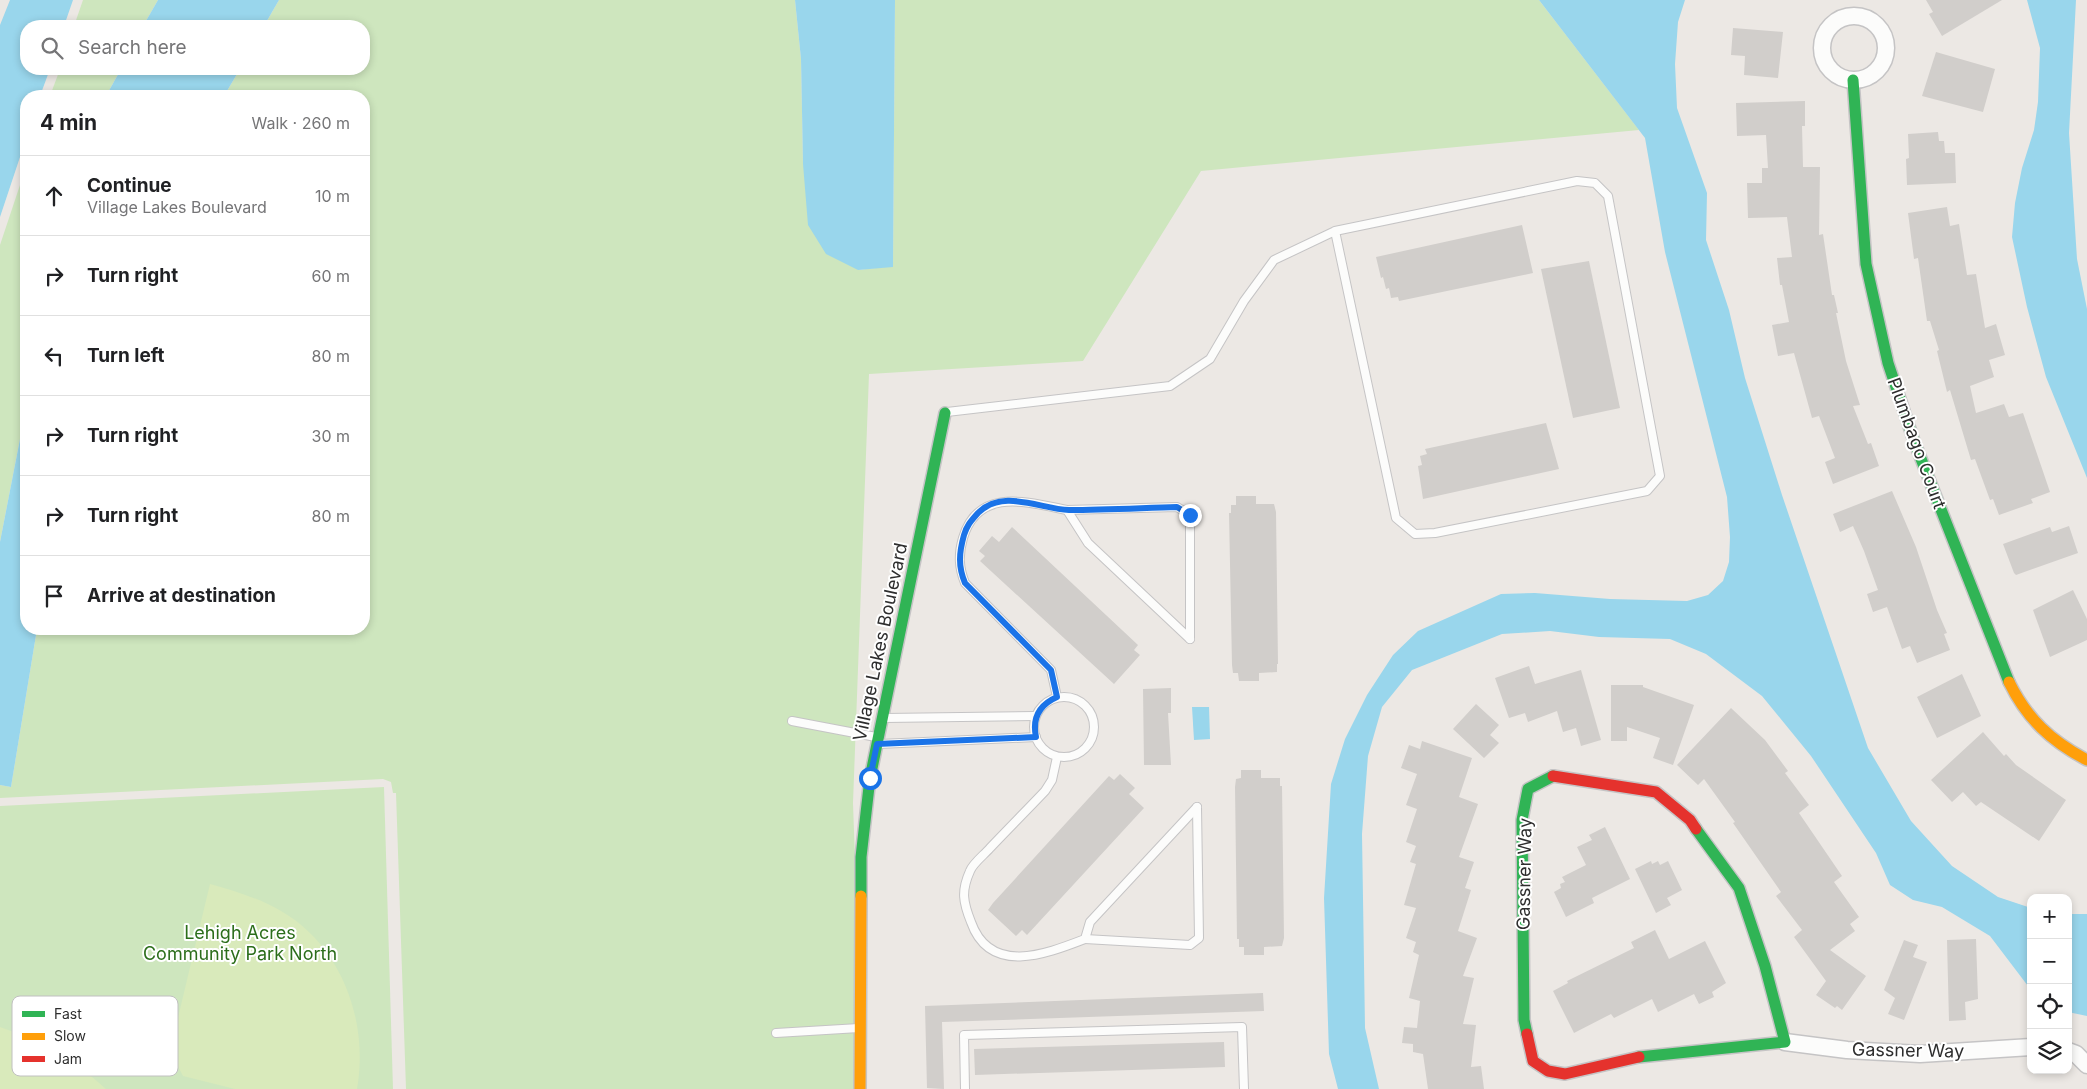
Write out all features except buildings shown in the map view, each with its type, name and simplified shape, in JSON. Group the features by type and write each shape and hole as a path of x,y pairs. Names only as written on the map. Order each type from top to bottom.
{"street":[{"name":"Plumbago Court","path":"1853,80 1866,264 1888,363 1914,441 2005,674 2019,705 2038,730 2061,747 2087,760"},
{"name":"Village Lakes Boulevard","path":"860,1089 861,857 870,778 945,412"},
{"name":"Gassner Way","path":"1785,1042 1766,966 1738,888 1690,820 1656,792 1553,776 1528,789 1522,820 1524,1020 1533,1061 1548,1072 1566,1074 1630,1058 1785,1042 1847,1050 1920,1054 2027,1046"},
{"path":"2072,1052 2087,1065"}],"lane":[{"path":"945,412 1170,386 1210,360 1244,301 1274,260 1335,231 1577,182 1595,183 1608,196 1660,476 1647,491 1436,533 1415,534 1396,518 1336,248 1335,231"},
{"path":"1057,697 1051,670 965,583 959,569 967,524 985,506 1001,501 1026,502 1067,510 1177,507 1190,515 1190,639 1088,542 1067,510"},
{"path":"1057,697 1077,699 1092,712 1095,722 1093,737 1085,750 1077,755 1057,757 1048,753 1036,737 1036,716 1040,708 1057,697"},
{"path":"882,718 1036,716"},
{"path":"792,721 878,740 1036,737"},
{"path":"1057,757 1052,780 1045,791 970,869 963,901 974,930 985,945 1002,955 1021,957 1045,955 1085,939 1190,945 1196,942 1199,938 1197,807 1090,922 1085,939"},
{"path":"965,1089 964,1035 1242,1027 1244,1089"},
{"path":"776,1033 859,1028"}],"green space":[{"path":"83,0 158,0 146,20 76,20"},
{"path":"279,0 795,0 801,59 803,164 858,270 893,266 895,0 1539,0 1639,130 1201,171 1083,361 869,374 853,803 863,1089 406,1089 396,793 393,793 391,782 383,779 0,798 0,785 11,787 36,635 370,635 370,90 228,90 236,75 370,75 370,20 267,20"},
{"path":"58,75 118,75 109,90 52,90"},
{"path":"20,185 20,439 0,542 0,245"},
{"name":"Lehigh Acres Community Park North","path":"384,787 393,1089 0,1089 0,806"},
{"path":"210,884 264,902 302,926 320,944 335,965 346,988 354,1012 359,1038 360,1064 357,1089 235,1089 183,1076 178,1066 178,1018"},
{"path":"0,1027 12,1032 12,1076 90,1076 106,1089 0,1089"}],"water":[{"path":"10,0 73,0 66,20 20,20 20,75 48,75 42,90 20,90 20,157 0,217 0,25"},
{"path":"158,0 279,0 267,20 146,20"},
{"path":"795,0 895,0 893,267 858,270 826,254 808,225 803,164 801,59"},
{"path":"1539,0 1685,0 1678,22 1675,64 1677,108 1707,193 1706,240 1729,310 1745,378 1782,495 1868,748 1911,821 1952,866 1998,897 2027,907 2027,985 1990,936 1942,907 1913,900 1890,885 1876,853 1811,756 1762,696 1706,654 1670,639 1599,637 1550,631 1502,634 1412,670 1382,707 1368,756 1362,834 1365,1028 1379,1089 1338,1089 1329,1054 1324,898 1331,784 1345,739 1367,695 1393,655 1418,631 1501,594 1535,593 1610,599 1687,601 1708,595 1723,581 1729,562 1730,537 1727,497 1665,252 1645,138"},
{"path":"2027,0 2076,0 2069,133 2077,259 2087,309 2087,478 2046,377 2027,307 2012,237 2015,203 2022,168 2034,130 2038,102 2040,48"},
{"path":"118,75 236,75 228,90 109,90"},
{"path":"20,439 20,635 36,635 11,787 0,785 0,542"},
{"path":"1192,707 1209,707 1210,739 1194,740"},
{"path":"2072,914 2087,914 2087,1016 2072,1013"}],"traffic: fast":[{"path":"1853,80 1866,264 1888,363 1914,441 2009,682"},
{"path":"861,896 861,857 870,778 945,413"},
{"path":"1527,1034 1524,1020 1522,820 1528,789 1553,776"},
{"path":"1639,1057 1785,1042 1765,966 1739,888 1696,829"}],"traffic: slow":[{"path":"2009,682 2024,707 2041,728 2062,745 2087,760"},
{"path":"860,1089 861,896"}],"traffic: jam":[{"path":"1553,776 1656,792 1690,820 1696,829"},
{"path":"1527,1034 1533,1061 1548,1071 1565,1074 1639,1057"}],"route":[{"path":"870,778 877,744 1036,737 1034,727 1040,708 1048,701 1057,697 1051,670 965,583 959,569 960,549 967,524 985,506 1001,501 1026,502 1067,510 1177,507 1190,515"}]}
